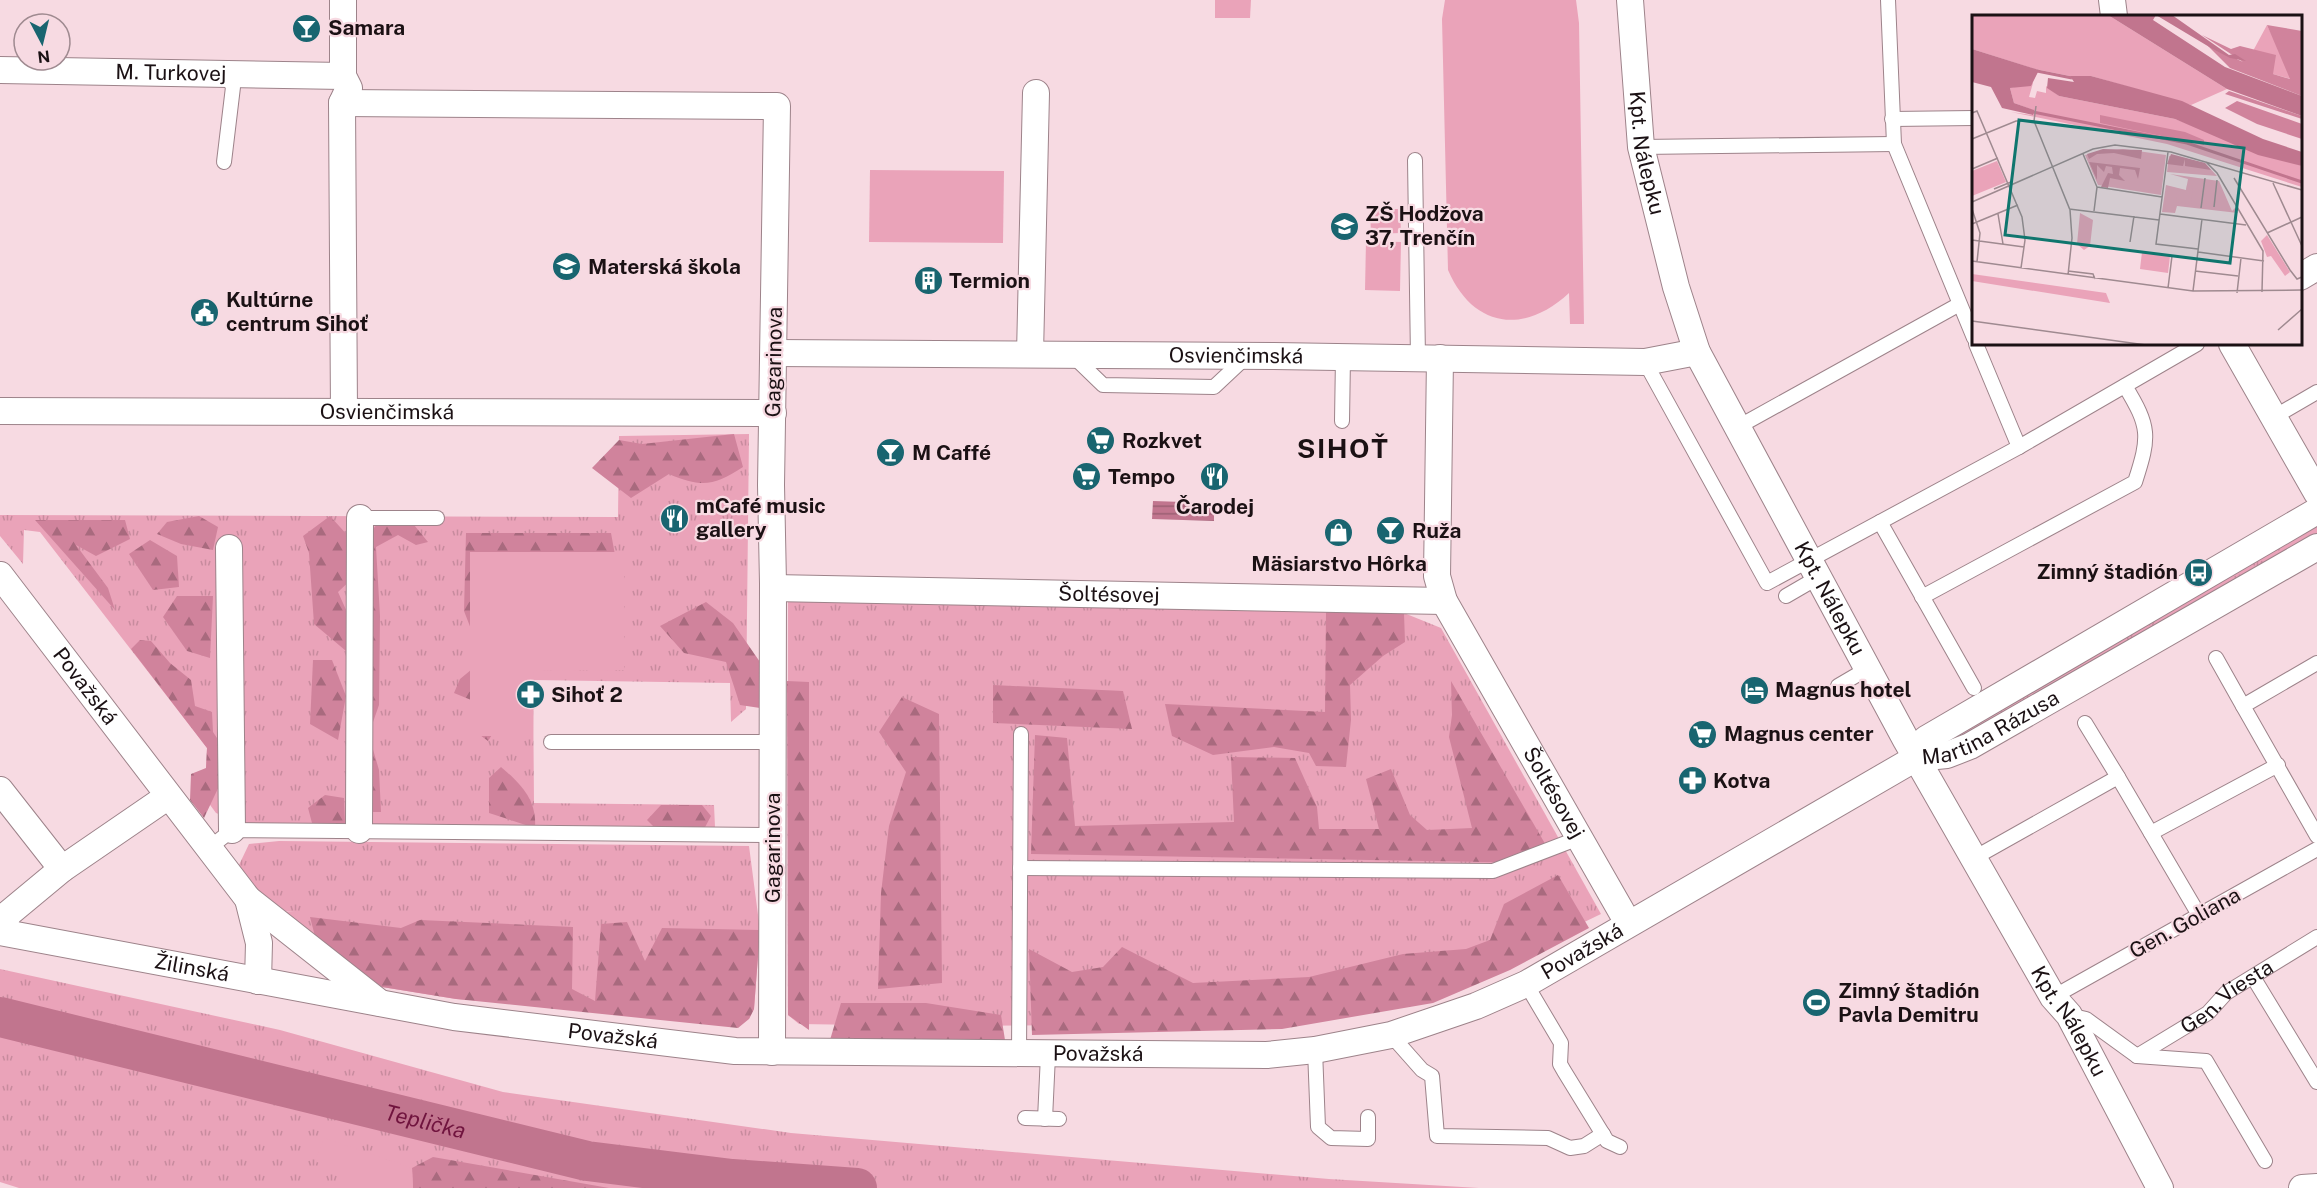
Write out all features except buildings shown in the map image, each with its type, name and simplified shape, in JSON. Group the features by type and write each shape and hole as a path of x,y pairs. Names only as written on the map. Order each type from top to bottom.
{"street":[{"path":"343,0 343,76 349,88 342,103 344,412"},
{"name":"Kpt. Nálepku","path":"1630,0 1641,147 1676,287 1697,352 1916,758 2061,1006 2160,1188"},
{"path":"2112,0 2114,15"},
{"name":"M. Turkovej","path":"0,70 343,76"},
{"path":"1030,354 1036,93"},
{"name":"Gagarinova","path":"342,103 777,106 771,485 773,588 772,1052"},
{"path":"2302,276 2317,267"},
{"path":"2233,345 2317,493"},
{"name":"Osvienčimská","path":"774,353 1071,354 1645,362 1697,352"},
{"name":"Šoltésovej","path":"1429,358 1437,576 1444,601 1628,923"},
{"name":"Osvienčimská","path":"0,411 773,413"},
{"name":"Martina Rázusa","path":"1916,758 1926,739 2317,511"},
{"path":"359,830 360,518"},
{"name":"Martina Rázusa","path":"1916,758 1947,755 1970,746 2317,547"},
{"path":"229,549 232,830"},
{"name":"Považská","path":"0,575 167,797 248,899 384,1006 454,1017 735,1051 1229,1056 1315,1050 1391,1035 1476,1006 1526,984 1916,758"},
{"name":"Šoltésovej","path":"773,588 1444,601"},
{"path":"0,790 62,869"},
{"path":"0,932 9,913 62,869 167,797"},
{"name":"Považská","path":"248,899 259,943 258,981"},
{"name":"Žilinská","path":"0,932 384,1006"},
{"path":"2302,1188 2317,1187"}],"lane":[{"path":"1888,0 1894,144 1958,305 1972,330"},
{"path":"224,162 233,87 226,74"},
{"path":"1892,119 1972,118"},
{"path":"1641,147 1894,144"},
{"path":"1415,160 1429,358"},
{"path":"1736,428 1958,305"},
{"path":"1976,345 2019,447"},
{"path":"1786,596 1813,569 1880,522 2019,447 2195,345"},
{"path":"1342,421 1343,357"},
{"path":"1645,362 1767,583 1813,569"},
{"path":"1922,597 2134,482 2145,451 2144,417 2125,386"},
{"path":"2274,417 2317,392"},
{"path":"360,518 437,518"},
{"path":"1880,522 1974,688"},
{"path":"2216,658 2317,836"},
{"path":"2243,706 2317,663"},
{"path":"1838,686 1867,669"},
{"path":"2085,723 2199,915"},
{"path":"1019,1055 1021,734"},
{"path":"551,742 773,742"},
{"path":"2151,833 2278,765"},
{"path":"1974,858 2118,777"},
{"path":"208,849 232,830 773,835"},
{"path":"1020,868 1493,871 1579,838"},
{"name":"Gen. Goliana","path":"2061,1006 2199,915 2317,849"},
{"name":"Gen. Viesta","path":"2137,1056 2208,1013 2226,993 2317,937"},
{"path":"2253,977 2317,1082"},
{"path":"1526,984 1561,1043 1560,1064 1607,1141 1620,1147"},
{"path":"2061,1006 2086,1020 2137,1056 2206,1061 2265,1161"},
{"path":"1391,1035 1422,1070 1432,1076 1437,1136 1548,1138 1570,1148 1584,1146 1603,1134"},
{"path":"1315,1050 1318,1127 1330,1138 1368,1139 1368,1117"},
{"path":"1025,1118 1052,1119 1048,1055"}],"green space":[{"path":"1215,0 1251,0 1250,18 1215,18"},
{"path":"1445,0 1576,0 1579,23 1584,324 1570,324 1569,293 1535,315 1518,319 1501,319 1485,314 1471,304 1448,270 1442,19"},
{"path":"870,170 1004,171 1003,243 869,242"},
{"path":"1370,209 1400,209 1401,233 1371,234"},
{"path":"1366,241 1401,242 1400,291 1365,290"},
{"path":"734,434 743,467 724,478 708,483 690,481 669,474 631,498 592,468 619,440 642,444"},
{"path":"749,434 746,709 731,722 730,683 533,680 534,803 714,805 715,827 241,823 216,813 191,779 206,773 207,748 40,532 24,530 23,564 0,536 0,515 618,517 619,436"},
{"path":"199,516 218,527 213,550 181,544 157,534 167,522"},
{"path":"330,516 350,538 354,577 338,592 352,623 346,651 314,624 309,553 303,536"},
{"path":"35,520 125,520 130,539 96,556 76,545 108,588 115,610"},
{"path":"410,520 428,542 416,545 398,535 376,547 380,616 379,705 372,725 372,746 379,770 381,812 364,812 362,542 379,522"},
{"path":"2317,526 2317,540 1951,742 1952,739"},
{"path":"466,533 611,533 617,566 598,571 488,741 476,732 476,702 454,693 460,679 483,660 464,611"},
{"path":"150,540 177,556 179,587 153,590 129,554"},
{"path":"470,552 624,552 624,670 534,671 533,736 470,736"},
{"path":"177,596 213,596 210,658 187,651 163,617"},
{"path":"788,601 1404,613 1441,628 1601,914 1441,991 1231,1024 929,1026 799,1024 788,1015"},
{"path":"706,602 733,623 760,662 760,708 740,705 726,662 684,653 660,626"},
{"path":"1326,611 1404,613 1405,642 1383,656 1350,685 1351,720 1346,767 1316,766 1309,753 1274,747 1213,755 1172,736 1165,704 1325,712"},
{"path":"140,640 151,641 170,663 191,680 195,706 212,712 213,732 221,744 222,780 204,818 190,800 191,774 206,768 207,748 131,649"},
{"path":"313,660 332,660 346,696 338,740 310,724"},
{"path":"787,681 809,682 809,1030 788,1015"},
{"path":"1451,681 1551,854 1533,863 1031,854 1035,735 1067,738 1075,826 1234,822 1231,757 1295,758 1317,807 1319,829 1379,829 1366,779 1391,769 1410,815 1427,830 1472,828 1449,737 1452,715"},
{"path":"993,685 1123,691 1132,729 993,723"},
{"path":"902,697 939,714 942,983 878,989 881,893 889,826 906,772 879,732"},
{"path":"501,767 526,793 533,809 535,828 489,813 489,778"},
{"path":"325,795 344,798 345,824 312,823 308,808"},
{"path":"661,805 702,805 711,816 703,831 656,829 647,820"},
{"path":"279,841 749,846 760,930 754,1009 749,1019 456,999 382,987 309,936 285,912 295,912 272,911 239,865 249,844"},
{"path":"1558,875 1589,928 1510,970 1433,1003 1282,1029 1032,1035 1029,949 1072,972 1103,967 1122,947 1193,983 1309,977 1403,954 1466,949 1490,940 1504,904"},
{"path":"310,917 401,928 420,920 573,927 572,989 595,1001 601,924 627,922 645,961 662,928 760,930 754,1009 749,1019 738,1028 456,999 382,987 318,948"},
{"path":"0,969 280,1030 503,1092 791,1133 1329,1179 1479,1188 19,1188 0,1182"},
{"path":"841,1003 926,1003 1001,1015 1005,1040 830,1040"},
{"path":"324,1138 412,1168 413,1188 369,1188 315,1161"},
{"path":"433,1157 609,1188 413,1188 412,1168"}],"shaded area":[{"path":"1153,501 1214,503 1214,521 1152,519"}],"waterway":[{"name":"Teplička","path":"0,1017 587,1161 732,1179 857,1188"}],"place":[{"name":"Samara","path":"307,28"},
{"name":"ZŠ Hodžova 37, Trenčín","path":"1344,226"},
{"name":"Materská škola","path":"567,267"},
{"name":"Termion","path":"928,281"},
{"name":"Kultúrne centrum Sihoť","path":"205,312"},
{"name":"Rozkvet","path":"1101,441"},
{"name":"M Caffé","path":"891,453"},
{"name":"Čarodej","path":"1215,476"},
{"name":"Tempo","path":"1087,477"},
{"name":"mCafé music gallery","path":"675,518"},
{"name":"Ruža","path":"1391,531"},
{"name":"Mäsiarstvo Hôrka","path":"1339,533"},
{"name":"Zimný štadión","path":"2199,572"},
{"name":"Magnus hotel","path":"1754,690"},
{"name":"Sihoť 2","path":"530,695"},
{"name":"Magnus center","path":"1703,734"},
{"name":"Kotva","path":"1692,781"},
{"name":"Zimný štadión Pavla Demitru","path":"1817,1003"}],"district":[{"name":"SIHOŤ","path":"1343,449"}]}
